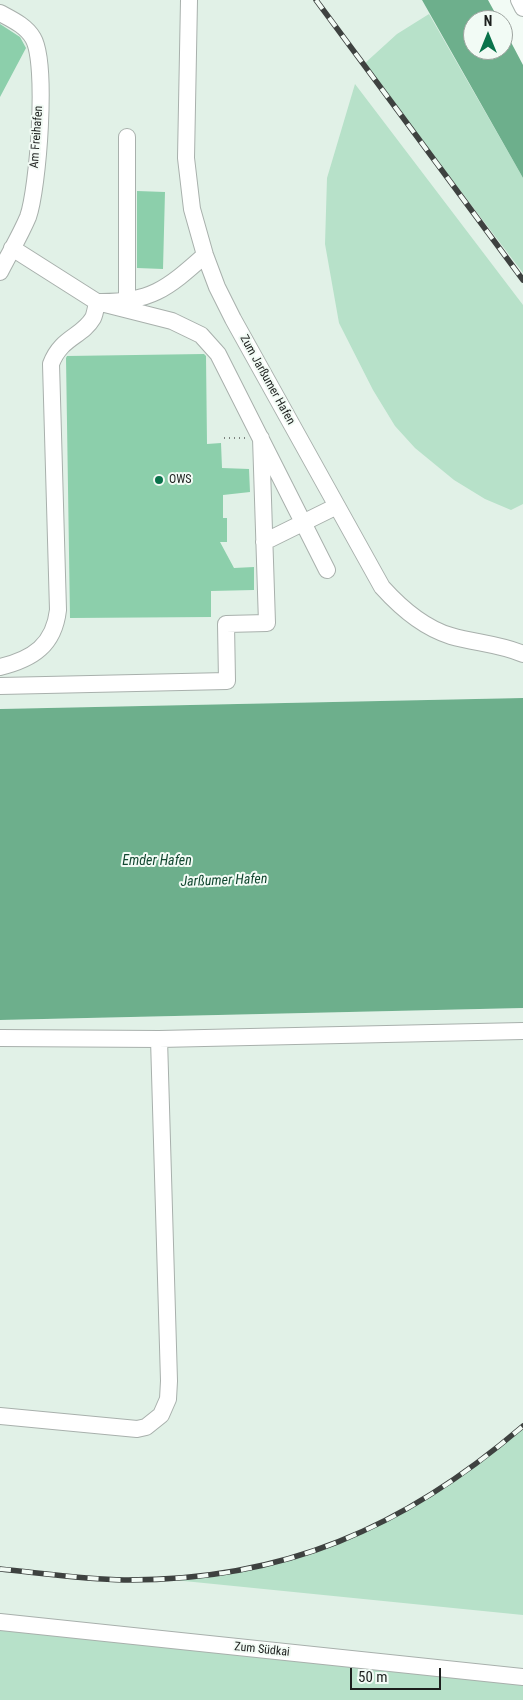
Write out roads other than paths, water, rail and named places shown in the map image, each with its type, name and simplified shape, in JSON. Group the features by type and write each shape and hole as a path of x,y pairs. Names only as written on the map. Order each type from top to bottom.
{"street":[{"name":"Zum Jarßumer Hafen","path":"188,0 186,158 192,209 205,255 217,287 233,319 382,587 420,620 450,636 508,647 523,654"},
{"path":"519,0 523,8"},
{"name":"Am Freihafen","path":"0,13 21,24 30,34 38,49 40,69 40,124 33,190 28,216 0,272"},
{"path":"127,137 127,301"},
{"path":"12,248 97,302 172,321 201,335 218,354 327,570"},
{"path":"97,302 127,301 157,293 205,255"},
{"path":"0,667 32,654 49,640 56,625 58,610 51,364 61,345 93,318 97,302"},
{"path":"0,686 227,681 226,624 267,623 261,438"},
{"path":"264,542 337,506"},
{"path":"0,1038 159,1039 523,1030"},
{"path":"0,1416 137,1429 156,1421 165,1407 170,1381 159,1039"},
{"name":"Zum Südkai","path":"0,1622 523,1677"}],"water":[{"path":"422,0 488,0 494,10 463,10 463,60 513,60 513,46 523,65 523,178"},
{"name":"Emder Hafen","path":"523,698 523,1008 0,1020 0,709"}],"railway":[{"path":"316,0 523,280"},
{"path":"0,1569 124,1580 182,1578 237,1571 289,1559 338,1542 386,1520 433,1493 478,1462 523,1426"}],"place":[{"name":"OWS","path":"159,480"}],"water label":[{"name":"Jarßumer Hafen","path":"224,881"}]}
